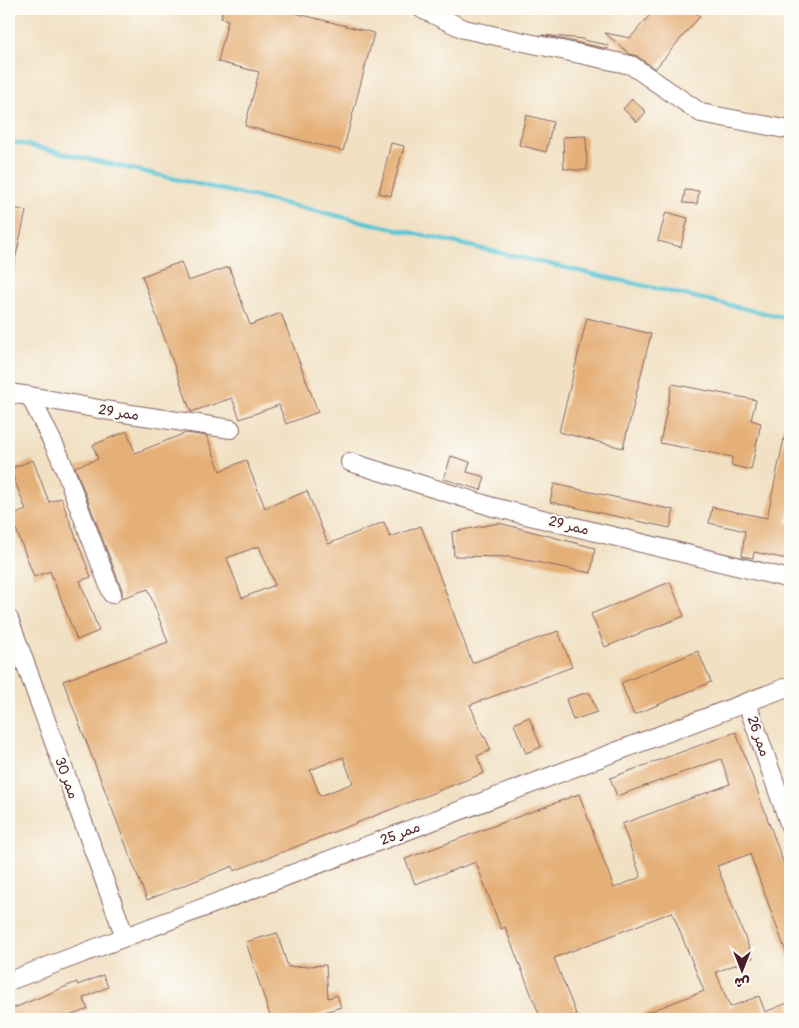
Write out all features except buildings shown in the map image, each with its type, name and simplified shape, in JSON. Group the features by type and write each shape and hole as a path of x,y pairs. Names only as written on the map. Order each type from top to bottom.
{"lane":[{"path":"422,9 464,29 631,65 700,113 790,130"},
{"name":"ممر 29","path":"9,393 104,410 231,429"},
{"path":"30,396 60,458 112,594"},
{"name":"ممر 29","path":"350,462 493,507 790,579"},
{"name":"ممر 30","path":"9,619 125,937"},
{"name":"ممر 25","path":"9,980 790,686"},
{"name":"ممر 26","path":"747,702 790,826"}],"waterway":[{"path":"9,141 790,319"}]}
